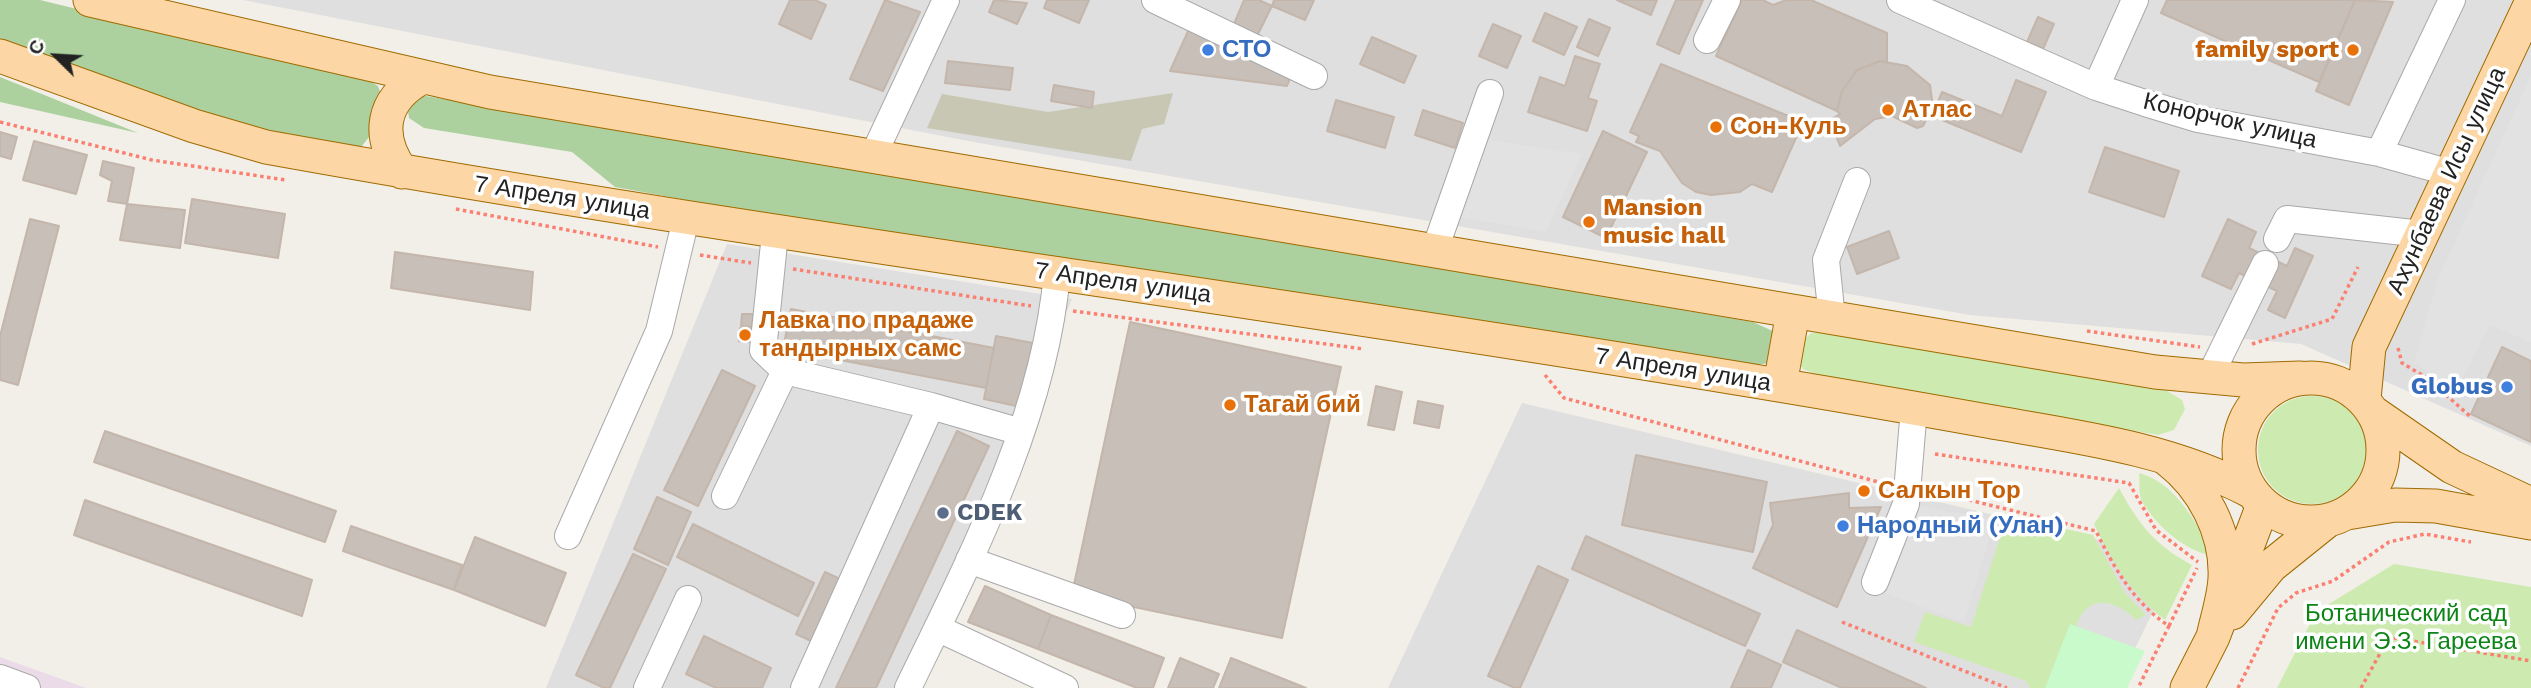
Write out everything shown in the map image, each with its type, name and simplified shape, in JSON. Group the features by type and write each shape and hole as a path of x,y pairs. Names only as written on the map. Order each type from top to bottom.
{"main road":[{"path":"90,0 421,78 872,158 1832,319 2216,364 2336,382 2452,467 2531,504"},
{"name":"Ахунбаева Исы улица","path":"2369,406 2369,347 2389,333 2422,234 2531,3"},
{"name":"7 Апреля улица","path":"0,56 206,130 266,147 775,234 1057,273 1914,408 2159,453 2210,470 2257,498"},
{"path":"402,172 389,154 385,137 387,119 404,87 421,78"},
{"path":"1780,386 1793,312"},
{"name":"Ахунбаева Исы улица","path":"2306,378 2357,346 2389,333"},
{"path":"2306,378 2280,385 2263,396 2249,412 2241,431 2238,452 2241,472 2257,498 2284,518 2305,523 2395,505 2436,506 2531,523"},
{"path":"2213,637 2271,566 2364,500 2376,483 2382,463 2383,442 2369,406"},
{"path":"2159,453 2188,475 2212,513 2223,549 2225,578 2213,637"},
{"path":"2187,688 2213,637 2257,498"}],"street":[{"path":"872,158 946,0"},
{"path":"1155,0 1314,76"},
{"path":"1707,40 1727,0"},
{"name":"Конорчок улица","path":"1900,0 2096,87 2198,119 2379,153 2451,173"},
{"path":"2096,87 2135,0"},
{"path":"2379,153 2452,0"},
{"path":"1434,252 1490,93"},
{"path":"1832,319 1826,260 1857,181"},
{"path":"568,536 659,331 686,219"},
{"path":"2277,239 2287,219 2422,234"},
{"path":"775,234 762,350 785,370 931,406 1021,432"},
{"path":"2216,364 2265,264"},
{"path":"908,688 969,560 1021,432 1054,309 1057,273"},
{"path":"725,496 785,370"},
{"path":"804,688 931,406"},
{"path":"1875,582 1906,504 1921,484 1914,408"},
{"path":"969,560 1122,615"},
{"path":"647,688 688,599"},
{"path":"937,628 1065,688"},
{"path":"0,678 27,688"}],"path":[{"path":"0,122 152,159 286,180"},
{"path":"444,207 771,266 1054,309 1377,350"},
{"path":"2161,343 2216,364 2332,319 2358,267"},
{"path":"2389,333 2402,363 2427,377 2472,418"},
{"path":"1533,372 1544,374 1564,398 1881,483 1921,484 2096,531 2113,566 2131,591 2169,626"},
{"path":"1933,465 1936,452 2129,483 2156,530 2200,563 2138,688"},
{"path":"2238,688 2278,608 2296,593 2333,581 2389,542 2425,534 2480,543"},
{"path":"1842,622 2007,688"},
{"path":"2361,688 2389,637 2531,661"}],"shaded area":[{"path":"243,0 2531,0 2531,446 2301,344 1970,315 968,141"},
{"name":"Globus","path":"2531,75 2531,342 2490,325 2456,391 2414,363 2437,281"},
{"path":"1173,93 1164,124 1142,129 1131,161 927,128 942,94 1048,112"},
{"path":"1483,139 1582,154 1546,232 1460,217"},
{"path":"727,244 1072,299 908,688 546,688"},
{"path":"1522,403 2133,548 2174,568 2116,688 1388,688"},
{"path":"1897,502 1995,520 1964,622 1862,585"},
{"path":"0,657 86,688 0,688"}],"green space":[{"path":"0,0 40,0 366,79 378,86 385,106 374,131 361,147 346,149 230,121 0,40"},
{"path":"0,77 138,133 0,102"},
{"path":"420,95 1753,322 1775,332 1770,363 1754,365 823,225 615,187 572,152 424,128 409,118 407,104"},
{"path":"1827,332 2164,389 2182,400 2185,409 2174,430 2158,435 1818,375 1803,369 1797,359 1800,344 1811,333"},
{"path":"2312,396 2333,400 2350,412 2362,429 2366,450 2362,471 2350,488 2333,500 2312,504 2291,500 2274,488 2262,471 2258,450 2262,429 2274,412 2291,400"},
{"path":"2139,473 2164,486 2184,506 2213,556 2192,549 2163,528 2141,498"},
{"path":"2119,488 2149,533 2168,550 2192,565 2165,620 2142,600 2124,576 2094,524"},
{"path":"2007,516 2093,535 2125,593 2146,615 2136,620 2123,609 2108,603 2100,603 2086,609 2075,632 2067,688 2030,688 2026,681 1914,642 1925,612 1971,627"},
{"name":"Ботанический сад имени Э.З. Гареева","path":"2394,564 2531,587 2531,688 2277,688 2316,612"},
{"path":"2070,624 2145,651 2127,688 2045,688"}],"building":[{"path":"790,0 815,0 826,5 811,39 779,24"},
{"path":"885,0 920,12 883,91 850,79"},
{"path":"994,0 1027,3 1017,24 989,12"},
{"path":"1047,0 1089,0 1079,23 1044,8"},
{"path":"1244,0 1259,0 1272,6 1257,36 1234,24"},
{"path":"1274,0 1314,0 1305,20 1272,6"},
{"path":"1617,0 1657,0 1651,15"},
{"path":"1676,0 1703,0 1679,54 1657,44"},
{"path":"1742,0 1763,0 1773,5 1786,0 1811,0 1887,33 1887,62 1880,61 1857,70 1842,91 1837,111 1716,56"},
{"path":"2167,0 2355,0 2319,82 2161,13"},
{"path":"2355,0 2393,2 2349,105 2316,91"},
{"path":"1545,13 1577,27 1564,55 1533,41"},
{"path":"2038,17 2054,24 2043,49 2027,42"},
{"path":"1589,19 1610,28 1598,56 1577,47"},
{"path":"1493,24 1521,36 1507,68 1479,56"},
{"name":"СТО","path":"1189,29 1291,76 1287,86 1170,71"},
{"path":"1372,37 1416,56 1404,83 1360,64"},
{"path":"1575,56 1600,64 1588,98 1597,101 1587,131 1528,112 1540,77 1565,86"},
{"path":"948,61 1013,68 1010,90 945,83"},
{"path":"1880,61 1907,66 1930,85 1933,107 1923,126 1917,128 1892,116 1875,119 1840,146 1830,120 1840,114 1837,111 1842,91 1857,70"},
{"name":"Сон-Куль","path":"1661,64 1803,122 1772,192 1752,184 1740,192 1711,195 1696,192 1682,183 1660,151 1636,142 1639,136 1630,132"},
{"path":"2016,80 2046,92 2021,152 1932,116 1942,92 2002,116"},
{"path":"1054,85 1094,92 1092,108 1051,101"},
{"path":"1336,100 1394,117 1385,148 1327,131"},
{"path":"1423,110 1463,123 1455,148 1415,135"},
{"path":"1603,131 1647,152 1606,238 1563,217"},
{"path":"0,132 17,137 11,159 0,156"},
{"path":"34,141 87,155 76,194 23,180"},
{"path":"2105,147 2179,171 2164,217 2089,192"},
{"path":"103,161 134,168 127,204 108,201 112,181 100,175"},
{"path":"192,199 285,214 278,258 185,243"},
{"path":"127,204 185,210 180,248 120,240"},
{"path":"30,219 59,226 18,385 0,380 0,336"},
{"path":"2228,219 2256,232 2249,248 2287,266 2295,248 2313,256 2285,318 2268,310 2277,291 2239,273 2231,289 2202,276"},
{"path":"1889,231 1899,258 1857,274 1847,247"},
{"path":"395,252 533,272 530,310 391,288"},
{"path":"791,309 994,348 986,388 783,349"},
{"path":"742,314 753,314 752,327 741,326"},
{"path":"1130,322 1341,367 1282,638 1072,594"},
{"name":"Лавка по прадаже тандырных самс","path":"740,328 752,328 750,342 739,341"},
{"path":"996,336 1033,343 1021,407 984,399"},
{"name":"Globus","path":"2502,347 2531,361 2531,442 2471,414"},
{"path":"722,370 755,386 698,506 664,490"},
{"path":"1376,386 1402,392 1394,430 1368,425"},
{"path":"1418,401 1443,406 1439,428 1414,423"},
{"path":"105,431 336,511 325,542 94,462"},
{"path":"957,431 989,446 876,688 836,688"},
{"path":"1636,455 1767,482 1753,552 1622,525"},
{"path":"1849,493 1849,508 1881,507 1837,607 1753,568 1773,525 1770,503"},
{"path":"657,497 691,512 668,565 634,549"},
{"path":"85,500 312,580 302,616 74,535"},
{"path":"693,524 814,583 798,616 677,557"},
{"path":"351,526 462,565 454,590 343,551"},
{"path":"1586,536 1760,614 1745,646 1572,569"},
{"path":"475,537 566,573 545,626 454,590"},
{"path":"633,554 666,569 610,688 604,688 576,675"},
{"path":"1538,566 1568,580 1520,688 1515,688 1488,676"},
{"path":"825,572 840,579 811,641 796,634"},
{"path":"985,586 1051,615 1038,649 968,622"},
{"path":"1051,615 1164,658 1153,688 1137,688 1038,649"},
{"path":"1797,630 1926,688 1842,688 1783,662"},
{"path":"704,636 771,668 762,688 716,688 686,674"},
{"path":"1748,650 1781,665 1771,688 1731,688"},
{"path":"1180,658 1219,674 1213,688 1168,688"},
{"path":"1231,658 1306,688 1219,688"}],"place":[{"name":"СТО","path":"1208,50"},
{"name":"family sport","path":"2353,50"},
{"name":"Атлас","path":"1888,110"},
{"name":"Сон-Куль","path":"1716,127"},
{"name":"Mansion music hall","path":"1589,222"},
{"name":"Лавка по прадаже тандырных самс","path":"745,335"},
{"name":"Globus","path":"2507,387"},
{"name":"Тагай бий","path":"1230,405"},
{"name":"Салкын Тор","path":"1864,491"},
{"name":"CDEK","path":"943,513"},
{"name":"Народный (Улан)","path":"1843,526"}]}
